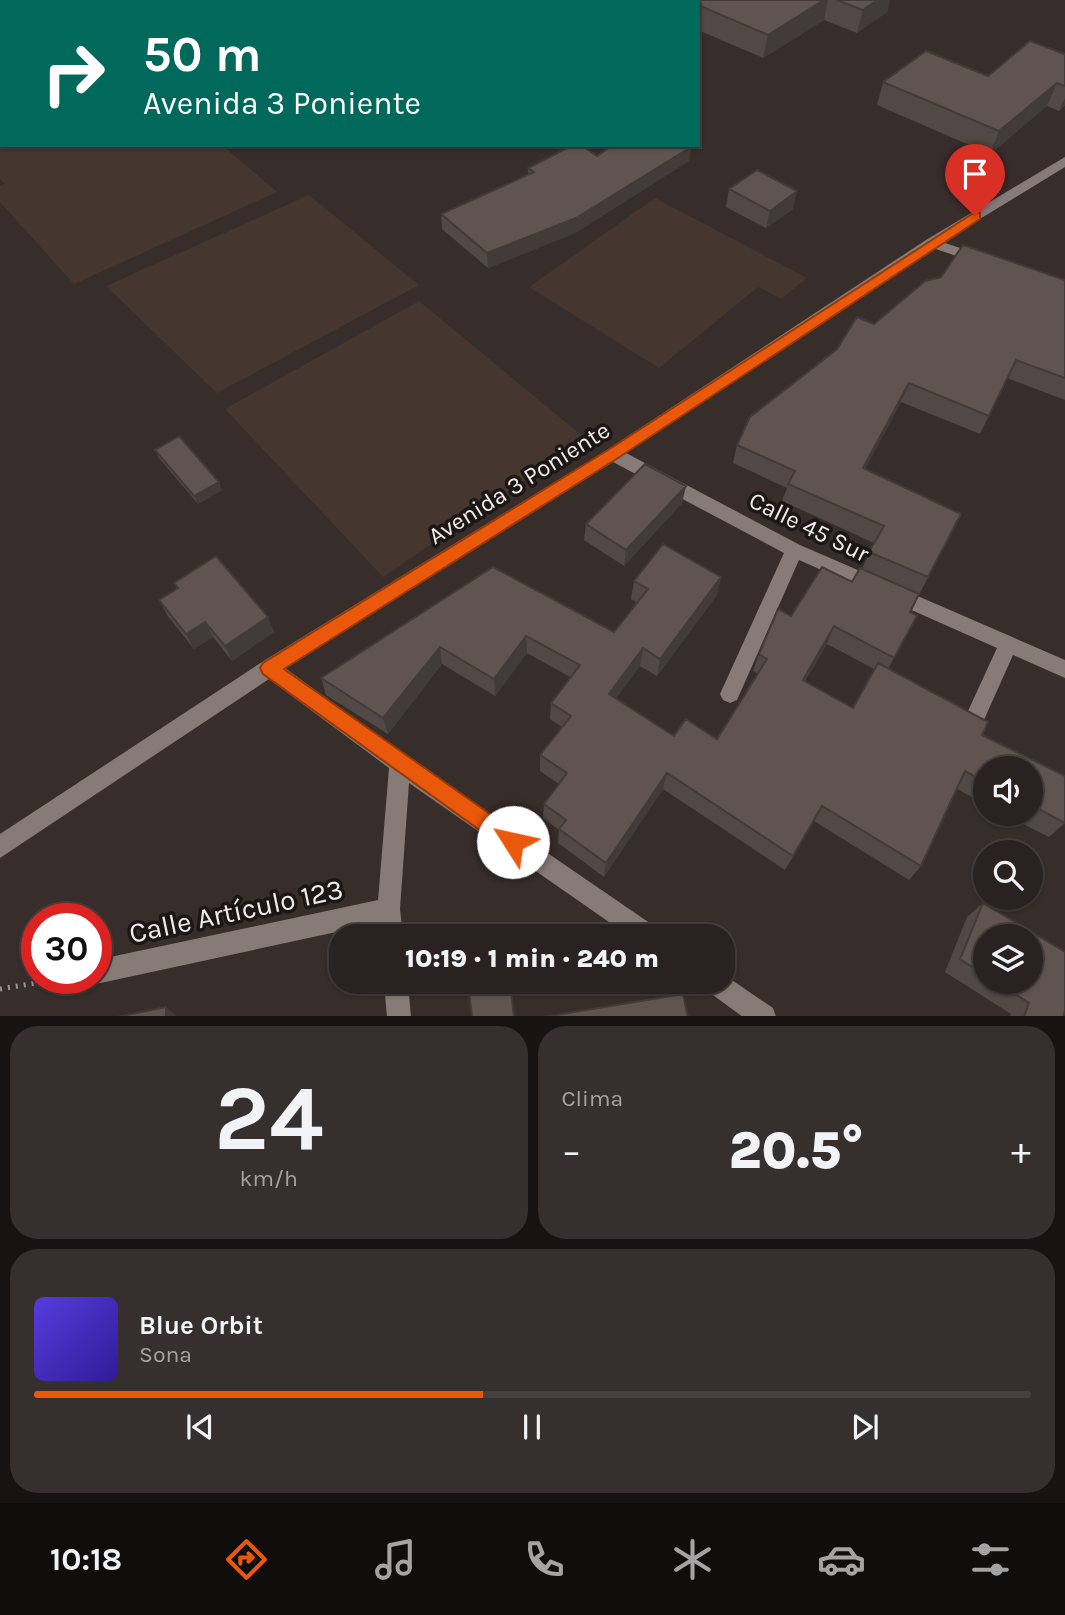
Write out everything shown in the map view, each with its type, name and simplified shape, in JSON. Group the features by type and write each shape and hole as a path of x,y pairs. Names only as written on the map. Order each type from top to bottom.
{"street":[{"name":"Avenida 3 Poniente","path":"0,848 269,668 613,454 931,243 1065,161"},
{"path":"931,243 992,264"},
{"name":"Calle 45 Sur","path":"613,454 794,550 1065,669"},
{"path":"730,694 794,550"},
{"path":"972,724 1009,643"},
{"path":"269,668 400,764 632,924"},
{"path":"390,924 400,764"},
{"name":"Calle Artículo 123","path":"112,969 389,909"},
{"path":"397,994 399,1016"},
{"path":"731,994 763,1016"}],"path":[{"path":"0,989 21,985"}],"shaded area":[{"path":"0,147 224,147 277,192 74,284 0,202 0,186 4,184 0,179"},
{"path":"309,195 419,285 217,393 106,286"},
{"path":"655,198 807,278 781,299 758,287 659,368 529,287"},
{"path":"419,301 586,439 383,577 225,409"}],"building":[{"path":"700,0 824,0 768,35 700,6"},
{"path":"837,0 877,0 863,10"},
{"path":"1030,41 1065,54 1065,86 1057,83 999,131 883,82 926,51 988,76"},
{"path":"569,147 584,147 597,156 610,147 691,147 576,218 487,253 441,214 534,172 528,168"},
{"path":"757,170 797,191 770,211 729,189"},
{"path":"963,245 1065,280 1065,378 1016,360 989,416 909,383 863,468 961,514 928,577 869,552 884,526 788,484 795,471 737,445 750,417 837,349 857,317 874,324 925,281 941,277"},
{"path":"179,436 219,482 194,496 155,450"},
{"path":"645,464 686,486 626,550 586,524"},
{"path":"663,544 721,577 660,659 643,648 609,694 674,736 686,719 717,739 767,659 759,654 778,609 791,616 822,567 852,582 860,568 919,594 910,612 917,616 894,658 834,626 803,680 853,708 878,663 988,722 982,735 1025,756 973,756 973,775 965,771 921,866 822,806 793,856 667,773 606,863 559,829 566,820 544,804 567,773 540,755 571,716 551,703 580,665 526,636 494,679 440,647 383,718 321,678 493,567 614,632 648,589 634,581"},
{"path":"216,556 268,617 225,646 205,622 186,634 159,600 178,588 174,583"},
{"path":"1043,765 1065,776 1065,823 1043,811"},
{"path":"980,910 995,910 1018,924 974,924"},
{"path":"973,927 973,967 960,959"},
{"path":"1043,939 1065,952 1063,1016 1024,1016 1029,1003 1015,994 1043,994"},
{"path":"469,994 511,994 514,1016 472,1016"},
{"path":"683,994 688,1016 550,1016"},
{"path":"166,1007 166,1016 122,1016"}],"route":[{"path":"513,842 400,764 269,668 613,454 975,216"}]}
